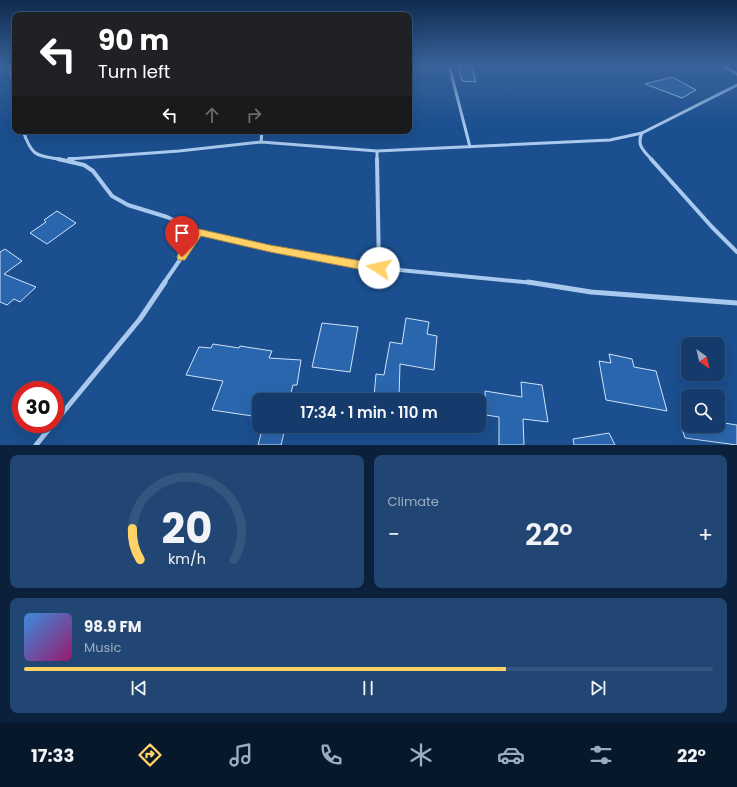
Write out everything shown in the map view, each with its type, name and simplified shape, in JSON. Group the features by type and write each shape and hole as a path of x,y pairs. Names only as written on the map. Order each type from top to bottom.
{"street":[{"path":"455,86 470,147"},
{"path":"66,160 179,151 261,142 377,151 610,140 642,133 651,127 737,86"},
{"path":"642,133 639,139 640,146 712,227 737,252"},
{"path":"24,134 29,147 36,155 66,160 84,165 93,171 112,196 128,205 161,215 199,232 270,249 379,268 527,282 591,292 714,300 737,303"},
{"path":"261,142 262,134"},
{"path":"377,151 379,268"},
{"path":"64,411 140,320 199,232"},
{"path":"36,445 46,433"}],"building":[{"path":"650,86 688,86 696,90 682,98"},
{"path":"57,211 76,223 47,244 30,233 46,222 44,220"},
{"path":"5,249 22,261 4,274 36,287 20,302 14,299 7,305 0,302 0,252"},
{"path":"406,318 429,322 427,334 437,336 434,370 400,364 399,393 374,393 376,374 384,375 390,342 402,344"},
{"path":"322,323 358,327 350,372 312,367"},
{"path":"213,344 239,348 240,346 272,351 269,358 301,360 297,385 293,385 291,393 252,393 252,416 212,410 223,381 186,375 199,347 211,348"},
{"path":"609,354 632,359 634,367 656,371 667,411 606,400 599,361 611,363"},
{"path":"521,382 542,385 548,422 523,419 524,445 499,445 499,417 486,415 485,391 522,397"},
{"path":"725,423 737,425 737,445 685,438 683,433 725,433"},
{"path":"261,433 284,433 281,445 258,445"},
{"path":"609,433 615,445 574,445 573,439"}],"route":[{"path":"182,257 199,232 270,249 379,268"}]}
